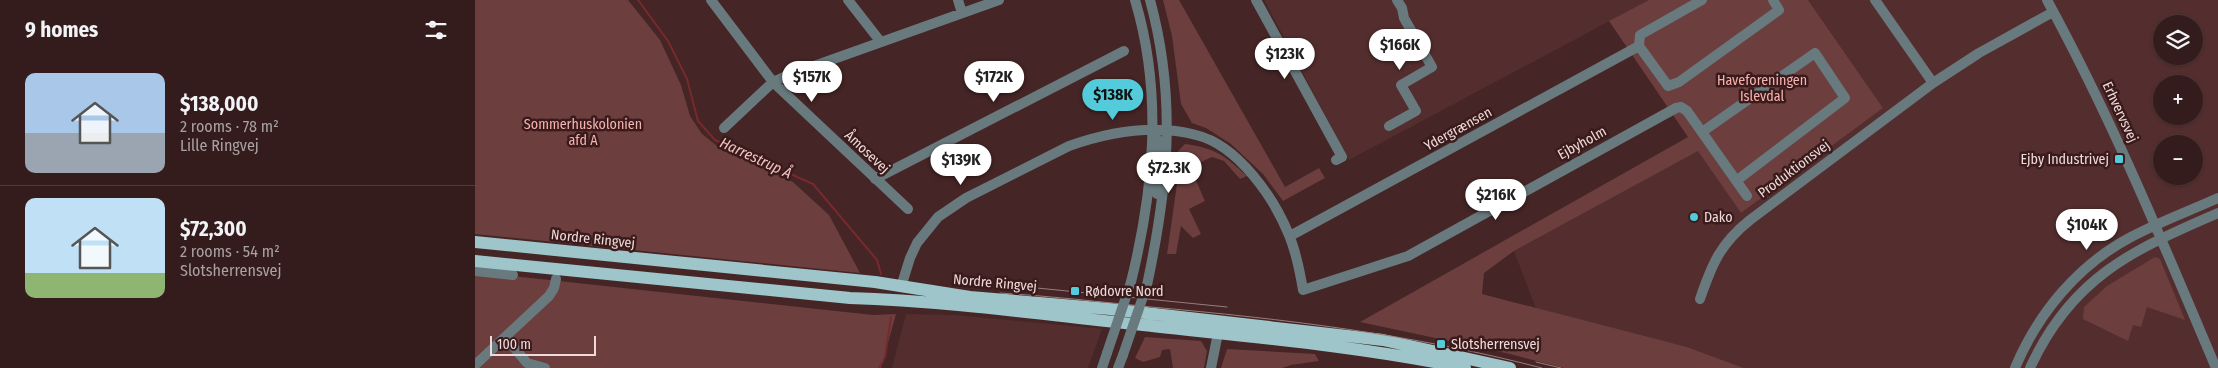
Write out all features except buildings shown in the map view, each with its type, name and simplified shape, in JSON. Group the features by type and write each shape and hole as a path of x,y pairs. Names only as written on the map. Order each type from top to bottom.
{"main road":[{"name":"Nordre Ringvej","path":"475,242 866,281 965,296 1119,310 1383,340 1510,368"},
{"name":"Nordre Ringvej","path":"475,261 850,298 936,303 1218,333 1375,351 1465,368"}],"street":[{"name":"Åmosevej","path":"711,0 773,82 908,209"},
{"path":"848,0 879,42"},
{"path":"958,0 962,13"},
{"path":"724,128 773,82 999,0"},
{"path":"1102,368 1131,282 1147,212 1152,172 1153,131 1148,58 1135,0"},
{"path":"1118,368 1147,285 1162,208 1167,168 1168,131 1161,55 1151,0"},
{"path":"1256,0 1341,157 1337,160"},
{"path":"1389,126 1415,111 1401,85 1432,67 1404,18 1402,8 1397,0"},
{"name":"Ydergrænsen","path":"1290,236 1639,46 1640,35 1702,0"},
{"path":"1639,46 1668,86 1679,82 1779,10 1773,0"},
{"path":"1875,0 1933,83"},
{"name":"Erhvervsvej","path":"2047,0 2105,110 2161,238"},
{"name":"Produktionsvej","path":"1700,299 1717,254 1738,230 1933,83 1979,53 2053,12"},
{"path":"1143,36 1148,43 1153,60 1158,117 1161,124 1168,131"},
{"path":"875,179 1125,51"},
{"path":"1702,132 1815,53 1845,98 1736,181"},
{"name":"Ejbyholm","path":"1290,236 1303,290 1409,256 1676,108 1681,107 1687,111 1747,196"},
{"path":"1151,267 1151,239 1158,182 1160,145 1153,131"},
{"path":"901,287 917,243 932,223 951,206 1069,146 1108,134 1168,131 1198,135 1233,155 1253,175 1269,196 1290,236"},
{"path":"2015,368 2040,320 2063,290 2106,252 2155,225 2218,198"},
{"path":"2030,368 2039,348 2055,322 2074,299 2096,278 2120,260 2161,238 2218,213"},
{"path":"2161,238 2216,368"},
{"path":"475,271 513,275"},
{"path":"475,365 549,296 554,288 555,279"},
{"path":"1211,368 1218,333"},
{"path":"505,337 527,363 545,368"}],"shaded area":[{"path":"1264,0 1649,0 1349,160"},
{"path":"1808,0 2218,0 2218,368 1744,368 1687,347 1536,309 1514,251 1698,150 1741,213 1883,108"},
{"path":"906,314 954,315 1102,329 1088,368 892,368"}],"green space":[{"name":"Sommerhuskolonien afd A","path":"475,0 628,0 660,40 681,85 690,116 702,134 717,146 793,182 829,215 860,273 475,234"},
{"path":"1163,0 1179,0 1285,187 1319,168 1325,178 1283,201 1263,174 1231,144 1206,128 1192,123 1181,104 1172,36"},
{"name":"Haveforeningen Islevdal","path":"1649,0 1808,0 1883,108 1741,213 1698,151 1514,251 1484,273 1482,294 1687,347 1744,368 1564,368 1510,354 1360,322 1688,137 1609,21"},
{"path":"1185,144 1205,148 1219,154 1247,176 1240,179 1224,161 1212,157 1190,167 1205,201 1189,209 1201,234 1193,238 1181,226 1176,254 1167,254 1177,184 1178,151"},
{"path":"2155,257 2160,259 2185,320 2147,307 2141,327 2133,325 2128,341 2083,319 2084,307 2107,286"},
{"path":"475,272 873,315 896,314 881,368 475,368"},
{"path":"1145,337 1201,341 1207,351 1204,368 1173,368 1170,349 1162,350 1160,357 1143,362 1135,358"},
{"path":"1227,349 1315,354 1319,361 1282,368 1221,368"}],"waterway":[{"name":"Harrestrup Å","path":"638,0 668,41 687,79 698,121 715,140 813,184 877,260 881,274"},
{"name":"Harrestrup Å","path":"879,368 885,357 891,317"}],"tram line":[{"path":"1037,288 1227,307"},
{"path":"1000,293 1057,297 1348,329 1444,346 1542,368"},
{"path":"1536,362 1561,368"}],"place":[{"name":"Ejby Industrivej","path":"2119,159"},
{"name":"Dako","path":"1694,217"},
{"name":"Rødovre Nord","path":"1075,291"},
{"name":"Slotsherrensvej","path":"1441,344"}]}
